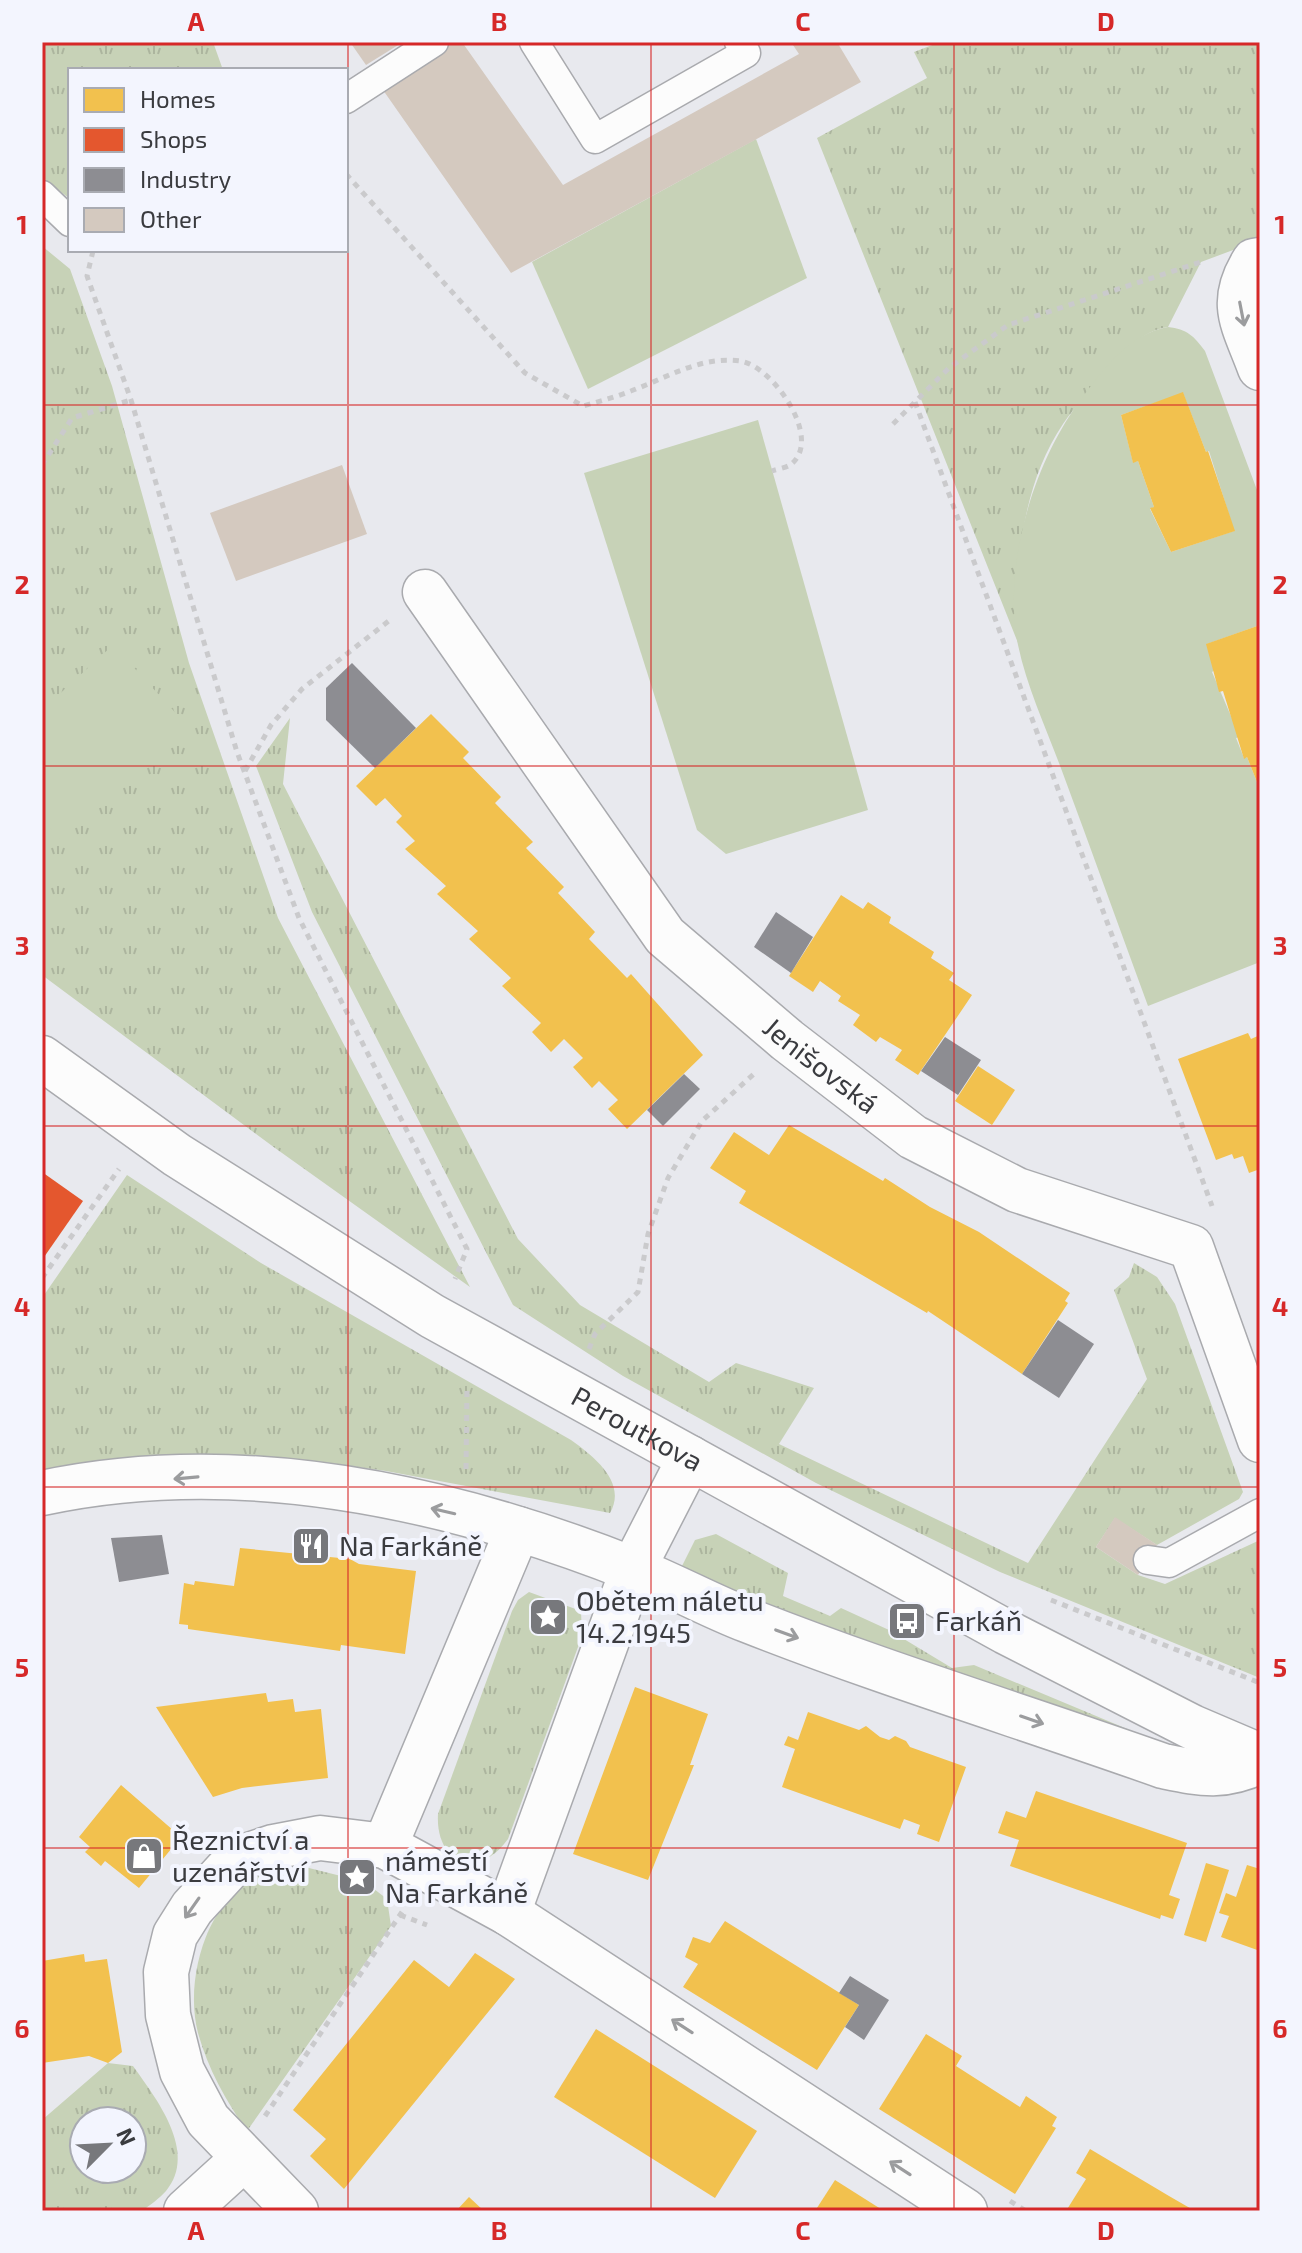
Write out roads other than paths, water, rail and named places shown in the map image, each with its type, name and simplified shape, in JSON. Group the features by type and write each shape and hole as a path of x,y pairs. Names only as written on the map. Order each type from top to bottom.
{"street":[{"path":"1257,260 1239,284 1239,313 1260,368"},
{"name":"Jenišovská","path":"425,592 665,936 787,1040 913,1137 1017,1190 1191,1247 1260,1440"},
{"name":"Peroutkova","path":"42,1058 177,1155 432,1316 1006,1632 1192,1727 1260,1758"},
{"path":"508,1913 633,1569 690,1458"},
{"path":"42,1493 220,1475 334,1485 518,1529 633,1569 747,1620 1163,1766 1204,1774 1235,1774 1260,1758"},
{"path":"385,1846 518,1529"},
{"path":"296,2211 242,2160 208,2120 182,2071 168,2015 166,1972 175,1935 211,1883 237,1859 273,1847 320,1838 385,1846 508,1913 985,2204"},
{"path":"186,2211 242,2160"}],"lane":[{"path":"348,98 434,42"},
{"path":"534,42 595,139 746,53 739,42"},
{"path":"42,195 68,220"},
{"path":"1148,1560 1169,1563 1260,1513"}],"place":[{"name":"Na Farkáně","path":"311,1546"},
{"name":"Obětem náletu 14.2.1945","path":"548,1617"},
{"name":"Farkáň","path":"907,1621"},
{"name":"Řeznictví a uzenářství","path":"144,1856"},
{"name":"náměstí Na Farkáně","path":"357,1877"}]}
